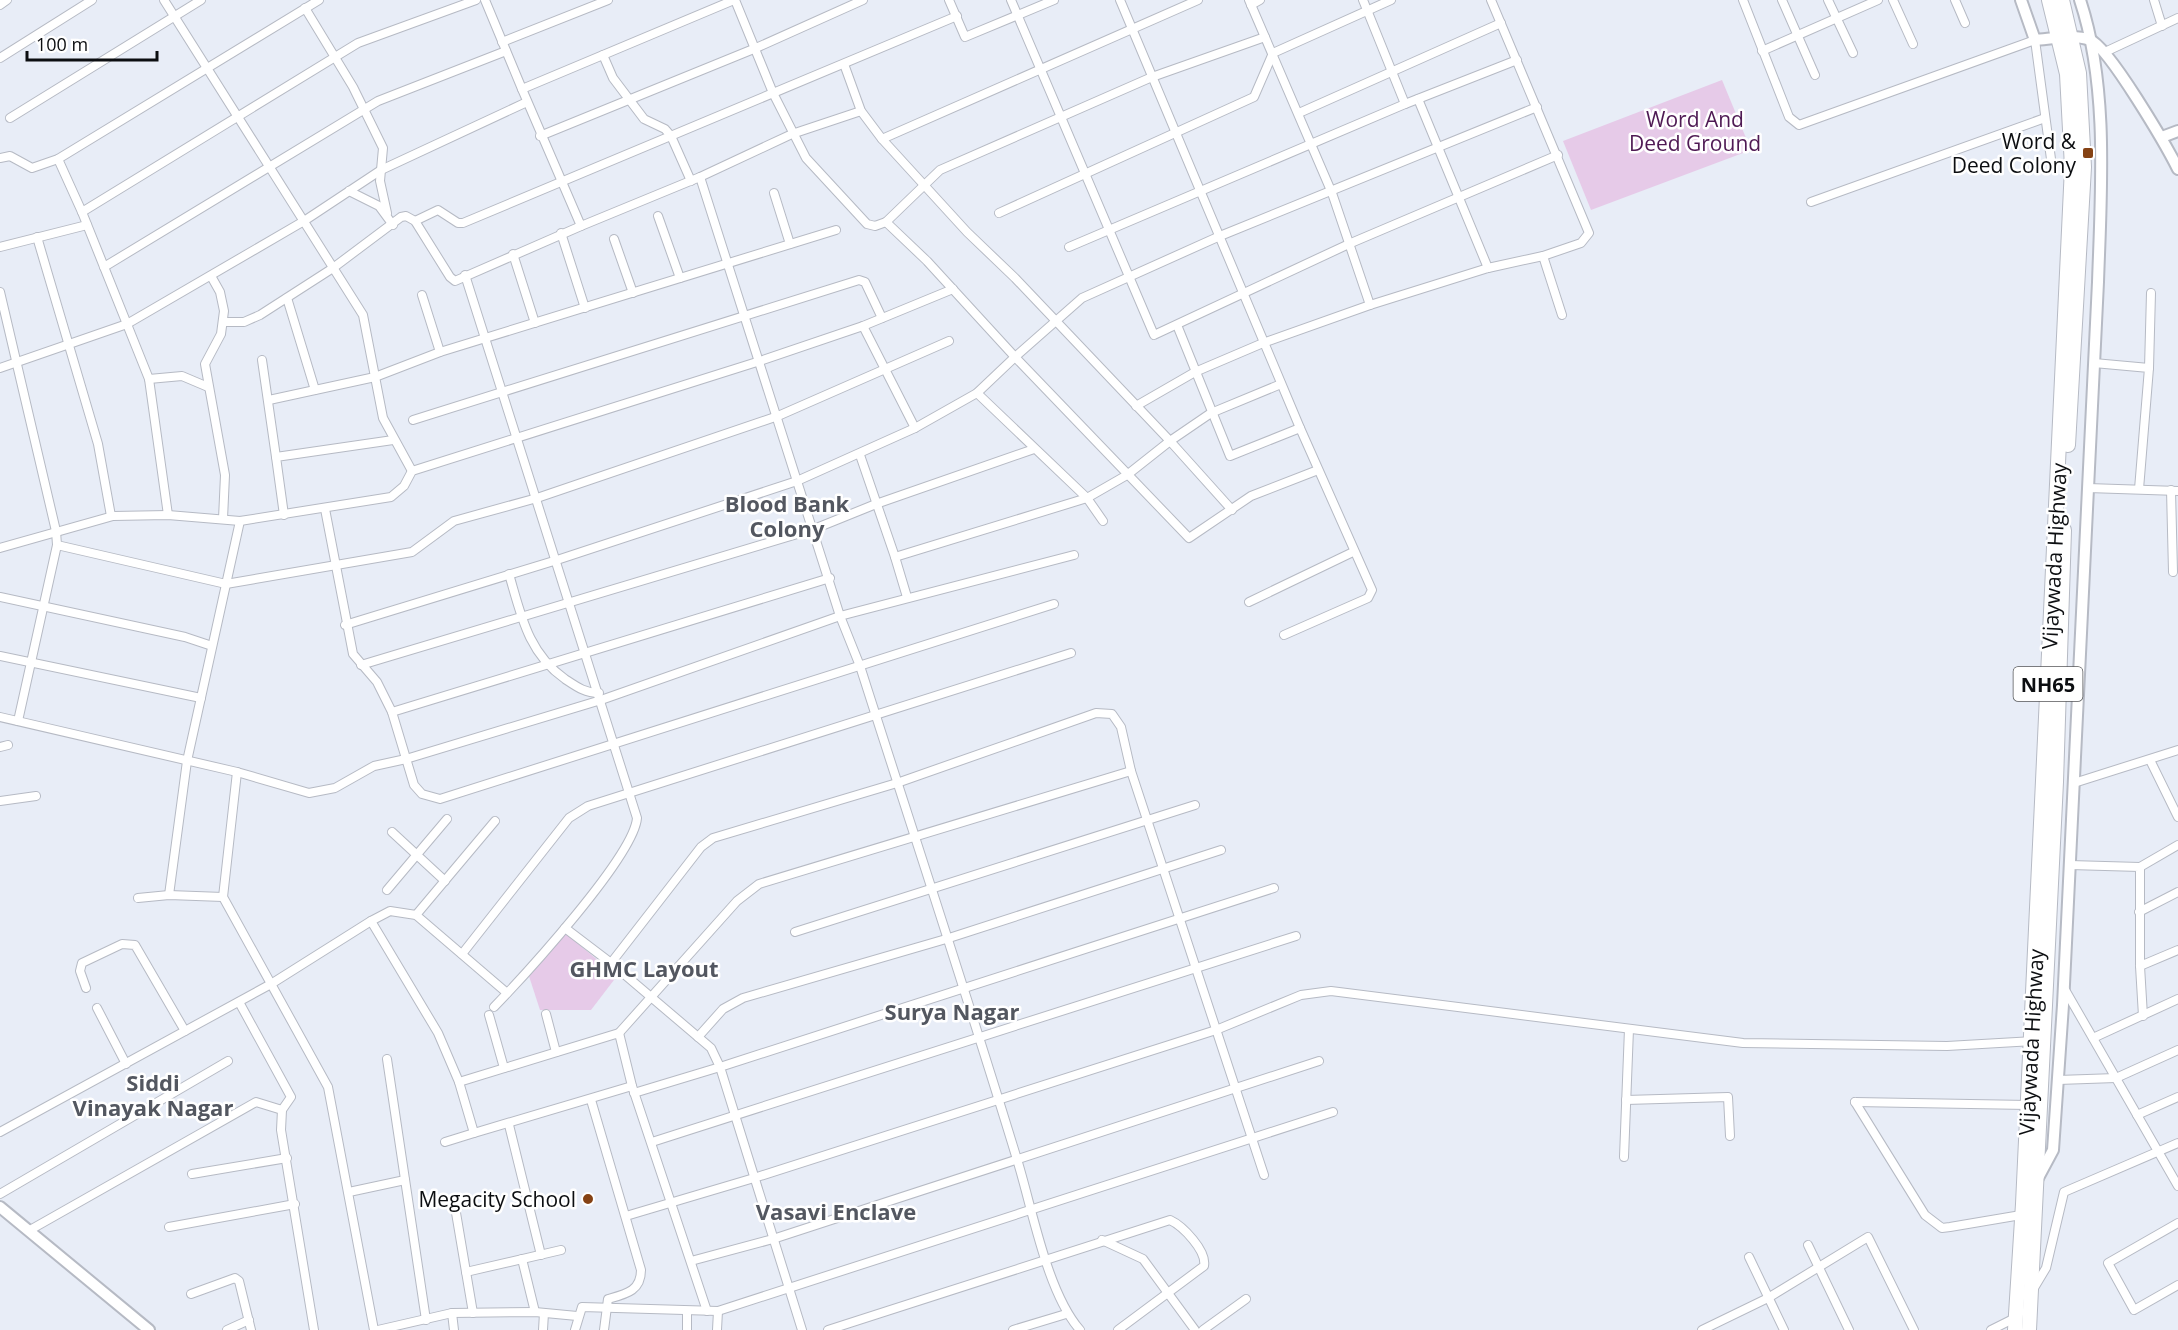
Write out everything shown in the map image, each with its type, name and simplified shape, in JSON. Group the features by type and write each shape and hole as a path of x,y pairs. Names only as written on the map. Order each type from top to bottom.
{"highway":[{"name":"Vijaywada Highway","path":"2029,1330 2030,1294 2026,1207 2028,1105 2036,1041 2059,714 2065,486 2084,167 2082,105 2065,38 2049,0"},
{"name":"Vijaywada Highway","path":"2062,0 2065,38"},
{"name":"Vijaywada Highway","path":"2015,1324 2026,1207 2035,1184 2036,1041"}],"street":[{"path":"0,5 7,0"},
{"path":"0,58 92,0"},
{"path":"165,0 363,315 383,418 412,471"},
{"path":"10,118 201,0"},
{"path":"0,158 10,156 32,168 58,159 319,0"},
{"path":"82,212 358,43 476,0"},
{"path":"485,0 540,136 581,226"},
{"path":"502,42 608,0"},
{"path":"540,136 756,48 863,0"},
{"path":"949,0 965,37 1054,0"},
{"path":"1011,0 1154,335 1352,243 1558,155"},
{"path":"1120,0 1263,343 1353,552 1372,590 1371,595 1284,635"},
{"path":"882,139 1198,0"},
{"path":"1260,0 1250,2 1312,143 1352,243 1370,305"},
{"path":"1363,0 1405,104"},
{"path":"999,213 1254,97 1273,53 1391,0"},
{"path":"1136,406 1195,372 1263,343 1370,305 1488,268 1543,256 1581,243 1589,233 1491,0"},
{"path":"1743,0 1789,117 1799,125 2035,40 2065,38 2091,40 2105,52 2162,138 2178,169"},
{"path":"1782,0 1815,75"},
{"path":"1828,0 1853,53"},
{"path":"1762,51 1878,0"},
{"path":"1893,0 1913,44"},
{"path":"1955,0 1965,22"},
{"path":"2020,0 2035,40 2050,159"},
{"path":"2035,1184 2053,1150 2064,988 2094,363 2101,168 2091,40 2080,0"},
{"path":"2154,0 2162,26"},
{"path":"522,89 731,1 756,48 773,93 806,158 867,224 875,226 886,222 940,170 1152,77 1265,37"},
{"path":"305,8 335,57 383,147 380,181 387,213 393,225"},
{"path":"415,221 438,210 458,223 463,223 957,16"},
{"path":"2105,52 2178,18"},
{"path":"1299,113 1501,23"},
{"path":"104,267 378,101 506,51"},
{"path":"603,55 613,78 644,119 665,129 671,136 691,181"},
{"path":"1069,247 1405,104 1517,60"},
{"path":"844,64 861,111 882,139 1054,322 1170,441 1232,510"},
{"path":"1418,99 1461,198 1488,268"},
{"path":"0,368 127,324 304,221 381,170 527,102"},
{"path":"345,625 557,560 797,481 860,455 915,428 977,393 1082,298 1130,279 1220,236 1332,193 1537,107"},
{"path":"224,322 244,322 260,315 333,268 406,216 415,221 452,280 691,181 792,134 861,111"},
{"path":"1811,202 2045,118"},
{"path":"2162,138 2178,131"},
{"path":"58,159 82,212 149,379 168,515"},
{"path":"700,177 746,313 840,616 860,666 979,1038 1017,1159 1029,1210 1066,1314 1080,1330"},
{"path":"350,191 359,194 387,213"},
{"path":"774,193 790,244"},
{"path":"658,216 680,278"},
{"path":"886,222 953,289 1127,475 1189,537 1251,496 1318,470"},
{"path":"0,247 87,225"},
{"path":"269,400 375,377 440,352 836,230"},
{"path":"561,233 585,308"},
{"path":"37,237 98,444 111,516"},
{"path":"614,239 633,293"},
{"path":"513,254 535,323"},
{"path":"1543,256 1562,315"},
{"path":"465,275 638,818 632,839 565,927 494,1006"},
{"path":"211,276 220,292 224,322 221,334 205,364 225,475 224,519"},
{"path":"412,420 746,313 863,280 882,318"},
{"path":"1,545 111,516 168,515 240,522 391,497 404,486 412,471 760,361 863,326 953,289"},
{"path":"0,292 56,531 57,545 18,722"},
{"path":"2139,489 2149,368 2151,293"},
{"path":"422,295 440,352"},
{"path":"287,298 315,390"},
{"path":"1177,325 1230,456 1300,428"},
{"path":"863,326 915,428"},
{"path":"57,545 226,584 412,552 454,521 537,498 778,416 949,341"},
{"path":"262,360 284,515"},
{"path":"2094,363 2149,368"},
{"path":"149,379 182,376 208,387"},
{"path":"895,557 1087,498 1127,475 1211,412 1281,384"},
{"path":"977,393 1087,498 1103,521"},
{"path":"276,457 393,440"},
{"path":"361,665 571,604 814,529 876,504 1034,449"},
{"path":"860,455 907,597"},
{"path":"2088,488 2174,490 2173,572"},
{"path":"325,508 345,625 353,654 377,682 392,712 417,789 422,794 440,799 1054,604"},
{"path":"169,895 187,761 240,522"},
{"path":"1249,602 1353,552"},
{"path":"0,717 237,772 309,793 323,793 374,766 406,759 840,616 1074,555"},
{"path":"509,574 527,636 549,665 589,693 600,696"},
{"path":"392,712 830,578"},
{"path":"0,597 185,637 212,646"},
{"path":"462,954 569,818 588,806 1071,653"},
{"path":"0,656 201,698"},
{"path":"611,963 701,847 713,838 897,783 1096,714 1112,714 1118,721 1131,771 1264,1174"},
{"path":"2074,783 2178,750"},
{"path":"2150,760 2178,817"},
{"path":"459,1082 619,1033 651,1000 737,901 751,889 777,877 915,838 1131,771"},
{"path":"237,772 223,897 328,1087 374,1330"},
{"path":"0,801 36,796"},
{"path":"795,932 1195,805"},
{"path":"387,890 447,819"},
{"path":"416,915 495,821"},
{"path":"392,831 445,881"},
{"path":"2070,865 2140,867 2178,845"},
{"path":"698,1037 732,1002 946,939 1162,867 1221,850"},
{"path":"2140,867 2140,966 2144,1016"},
{"path":"445,1142 591,1100 720,1067 1274,888"},
{"path":"2139,912 2178,892"},
{"path":"138,898 169,895 223,897"},
{"path":"0,1132 271,984 390,911 416,915 507,993"},
{"path":"371,921 438,1033 459,1082 474,1133"},
{"path":"565,927 711,1048 720,1067 736,1116 802,1330"},
{"path":"652,1142 1296,936"},
{"path":"86,988 80,970 82,963 122,944 135,945 185,1031"},
{"path":"2140,966 2178,950"},
{"path":"2064,988 2178,1186"},
{"path":"626,1216 999,1101 1216,1030 1301,995 1331,991 1743,1043 1947,1046 2036,1041"},
{"path":"2093,1038 2178,999"},
{"path":"239,1002 291,1098 282,1110 281,1130 314,1330"},
{"path":"97,1008 126,1064"},
{"path":"546,1014 556,1052"},
{"path":"489,1015 504,1068"},
{"path":"1624,1157 1629,1029"},
{"path":"619,1033 633,1089 673,1202 707,1311"},
{"path":"2058,1080 2116,1078 2178,1050"},
{"path":"387,1059 426,1320"},
{"path":"0,1194 228,1061"},
{"path":"691,1261 773,1239 1319,1062"},
{"path":"2137,1115 2178,1097"},
{"path":"1626,1100 1728,1098 1730,1136"},
{"path":"591,1100 641,1270 641,1281 636,1288 608,1299 604,1330"},
{"path":"30,1230 256,1102 282,1110"},
{"path":"2026,1207 1941,1228 1933,1223 1903,1183 1855,1102 2028,1105"},
{"path":"575,1330 577,1316 582,1307 687,1312 718,1311 1333,1112"},
{"path":"509,1125 541,1255"},
{"path":"2030,1294 2046,1268 2064,1192 2178,1143"},
{"path":"192,1174 287,1158"},
{"path":"349,1192 405,1180"},
{"path":"454,1201 473,1312"},
{"path":"169,1227 295,1204"},
{"path":"0,1207 149,1330"},
{"path":"828,1330 1047,1260 1102,1240 1170,1220 1178,1223 1203,1256 1205,1264 1118,1330"},
{"path":"2178,1223 2108,1263 2134,1310 2178,1285"},
{"path":"1702,1330 1768,1298 1818,1265 1868,1237 1914,1330"},
{"path":"1102,1240 1143,1259 1195,1330"},
{"path":"1808,1245 1849,1330"},
{"path":"466,1272 561,1250"},
{"path":"1749,1257 1784,1330"},
{"path":"522,1259 540,1312 543,1330"},
{"path":"191,1294 235,1278 239,1281 251,1330"},
{"path":"1203,1330 1246,1299"},
{"path":"717,1330 718,1311"},
{"path":"378,1330 452,1313 540,1312 577,1316"},
{"path":"687,1312 687,1330"},
{"path":"452,1313 454,1330"},
{"path":"1013,1330 1066,1314"},
{"path":"227,1330 249,1320"},
{"path":"1720,1321 1724,1330"},
{"path":"1991,1330 2015,1324"}],"green space":[{"name":"Word And Deed Ground","path":"1722,80 1751,150 1591,210 1563,141"},
{"path":"565,933 617,976 591,1010 540,1010 527,970"}],"place":[{"name":"Word & Deed Colony","path":"2088,153"},
{"name":"Megacity School","path":"588,1199"}],"district":[{"name":"Blood Bank Colony","path":"787,516"},
{"name":"GHMC Layout","path":"644,968"},
{"name":"Surya Nagar","path":"952,1011"},
{"name":"Siddi Vinayak Nagar","path":"153,1094"},
{"name":"Vasavi Enclave","path":"836,1211"}]}
